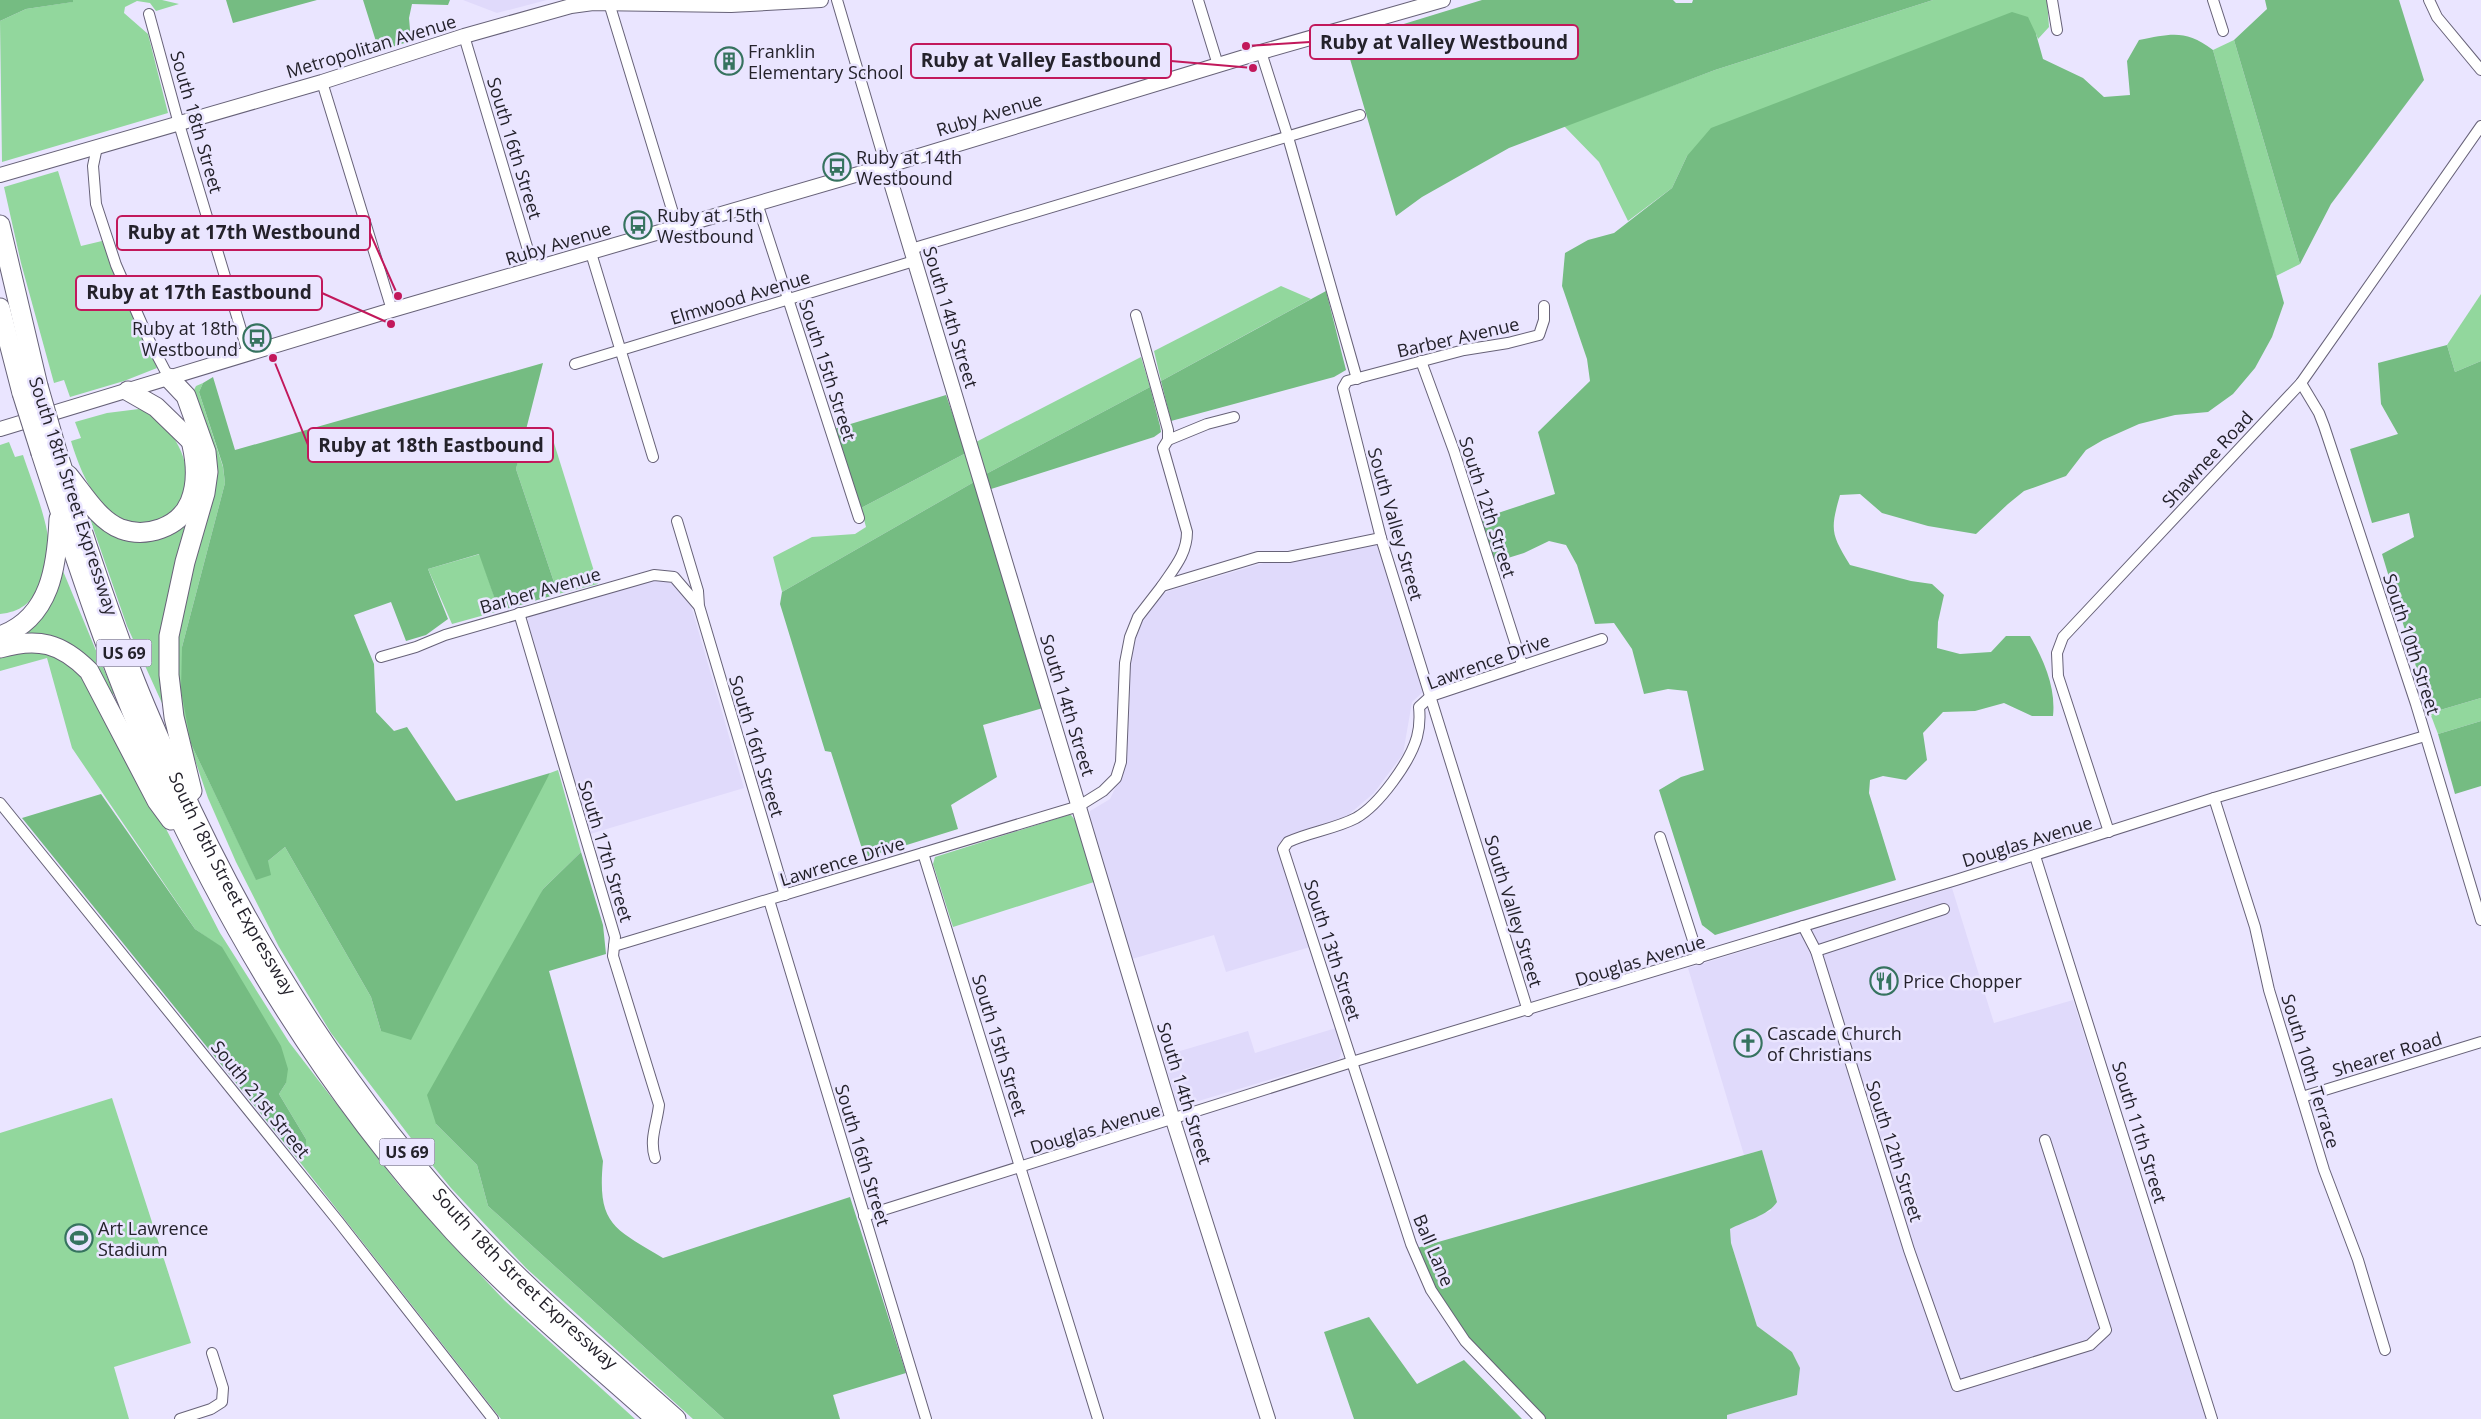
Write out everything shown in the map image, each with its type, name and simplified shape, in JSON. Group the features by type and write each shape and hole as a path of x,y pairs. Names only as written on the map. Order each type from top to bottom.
{"highway":[{"name":"South 18th Street Expressway","path":"0,225 30,390"},
{"name":"South 18th Street Expressway","path":"0,308 30,390 48,450 60,511 123,688 159,776 244,944 276,999 318,1062 376,1139 454,1232 512,1291 656,1419"},
{"path":"62,467 97,510 121,529 149,532 165,528 179,518 189,503 194,484 195,460 191,441 174,399 169,378"},
{"path":"169,378 186,396 206,452 208,472 205,493 186,562 169,636 169,675 174,717 202,834"},
{"path":"128,391 156,407 191,441"},
{"name":"South 18th Street Expressway","path":"48,450 62,467 125,657 202,834 274,968 315,1032 419,1168 477,1234 536,1294 676,1419"},
{"path":"0,636 21,624 34,613 46,597 57,559 60,511"},
{"path":"0,623 21,624"},
{"path":"0,648 26,642 42,642 57,647 75,657 89,671 157,801 201,861"}],"street":[{"name":"Metropolitan Avenue","path":"0,175 322,82 464,36 571,6 609,3 731,5 821,0"},
{"name":"South 14th Street","path":"837,0 1173,1120 1268,1419"},
{"path":"1198,0 1218,65"},
{"name":"Ruby Avenue","path":"0,429 392,310 534,270 1261,52 1443,0"},
{"path":"2052,0 2057,30"},
{"path":"2213,0 2223,31"},
{"path":"2429,0 2437,17 2481,70"},
{"path":"609,3 678,226"},
{"name":"South 18th Street","path":"149,14 179,124 248,353"},
{"name":"South 16th Street","path":"464,36 534,270"},
{"path":"1261,52 1288,137 1357,379"},
{"path":"322,82 392,310"},
{"path":"1288,137 1360,115"},
{"name":"Shawnee Road","path":"2109,832 2058,676 2056,664 2059,645 2069,630 2301,383 2481,126"},
{"name":"Elmwood Avenue","path":"575,364 787,300 912,255 1288,137"},
{"path":"96,148 93,166 96,204 116,265 148,338 169,378"},
{"name":"South 15th Street","path":"758,203 787,300 859,518"},
{"path":"591,253 653,457"},
{"name":"Barber Avenue","path":"1357,379 1464,350 1508,344 1539,335 1544,320 1544,306"},
{"path":"1136,315 1168,430 1168,440 1163,448 1187,532 1187,544 1184,555 1162,586"},
{"name":"South 12th Street","path":"1422,361 1454,451 1522,664"},
{"name":"South Valley Street","path":"1357,379 1345,384 1343,391 1381,538 1528,1011"},
{"name":"South 10th Street","path":"2301,383 2320,413 2425,736 2481,920"},
{"path":"1168,440 1207,424 1234,417"},
{"name":"South 16th Street","path":"677,521 698,591 699,606 785,895"},
{"path":"1162,586 1258,558 1290,557 1381,538"},
{"name":"Barber Avenue","path":"381,657 519,612 660,575 674,577 699,606"},
{"name":"Lawrence Drive","path":"614,946 1079,806 1103,791 1116,778 1121,762 1125,663 1130,637 1138,617 1162,586"},
{"name":"South 17th Street","path":"519,612 615,937 612,956 659,1105 657,1120 651,1137 655,1158"},
{"name":"Lawrence Drive","path":"1283,849 1288,842 1356,818 1375,804 1407,759 1417,739 1421,723 1419,707 1431,696 1522,664 1602,639"},
{"name":"Douglas Avenue","path":"864,1216 1022,1168 1352,1062 1700,959 2035,856 2214,798 2425,736"},
{"name":"South 10th Terrace","path":"2214,798 2255,927 2269,990 2324,1170 2358,1260 2385,1350"},
{"name":"South 21st Street","path":"0,803 338,1221 493,1419"},
{"path":"1660,837 1700,959"},
{"name":"South 13th Street","path":"1283,849 1352,1062"},
{"name":"South 15th Street","path":"923,853 1022,1168 1098,1419"},
{"name":"South 11th Street","path":"2035,856 2212,1419"},
{"name":"South 16th Street","path":"769,900 926,1419"},
{"path":"1816,951 1944,909"},
{"name":"South 12th Street","path":"1804,926 1816,951 1909,1250 1957,1386 2090,1345 2106,1330 2045,1140"},
{"name":"Shearer Road","path":"2302,1097 2481,1042"},
{"name":"Ball Lane","path":"1352,1062 1411,1244 1431,1290 1466,1341 1540,1419"},
{"path":"180,1419 211,1410 222,1402 223,1388 212,1353"}],"shaded area":[{"path":"463,0 547,0 497,13"},
{"path":"1370,543 1378,545 1423,685 1423,692 1412,702 1403,754 1374,793 1347,816 1285,838 1280,843 1278,850 1310,947 1226,972 1214,935 1132,959 1090,818 1090,811 1110,799 1122,774 1128,661 1141,616 1156,598 1169,591 1267,562 1316,558"},
{"path":"657,579 675,584 690,602 744,788 590,834 527,622 529,616 534,613"},
{"path":"1952,888 1994,1023 2073,1000 2206,1419 1727,1419 1727,1415 1797,1395 1792,1352 1757,1326 1731,1243 1730,1229 1751,1217 1771,1211 1762,1150 1744,1155 1688,968"},
{"path":"1336,1028 1342,1050 1339,1059 1185,1105 1177,1103 1163,1056 1248,1031 1255,1053"}],"green space":[{"path":"0,0 73,0 73,2 26,9 0,21"},
{"path":"73,0 162,0 179,4 156,11 150,3 137,1 125,7 124,13 148,34 168,113 2,162 0,21 26,9 72,2"},
{"path":"226,0 317,0 233,23"},
{"path":"363,0 450,0 448,5 412,4 409,18 411,41 379,51"},
{"path":"1482,0 1673,0 1676,3 1692,3 1693,0 1933,0 1715,70 1509,148 1422,197 1396,216 1345,42"},
{"path":"1933,0 2047,0 2049,27 2038,39 2036,34 1687,156 1672,188 1628,221 1599,162 1564,126 1715,70"},
{"path":"2265,0 2399,0 2424,80 2331,204 2300,264 2234,40 2267,9"},
{"path":"2012,12 2028,17 2036,34 2043,59 2083,78 2104,97 2130,95 2127,61 2139,40 2169,35 2186,36 2203,43 2213,50 2284,303 2272,337 2255,368 2233,394 2208,412 2175,415 2139,424 2103,440 2086,450 2066,476 2024,491 1976,534 1928,526 1882,513 1860,494 1840,495 1835,516 1834,532 1839,546 1850,565 1911,581 1932,584 1944,595 1938,622 1937,648 1960,654 1991,652 2006,636 2030,636 2048,674 2053,695 2053,716 2032,716 2004,703 1975,711 1943,712 1923,733 1927,760 1906,780 1883,776 1870,780 1869,793 1896,880 1715,935 1702,925 1659,790 1681,777 1704,770 1687,691 1668,689 1644,694 1632,649 1614,623 1595,624 1577,565 1566,545 1549,541 1524,553 1495,562 1480,519 1555,494 1538,432 1590,381 1587,359 1562,286 1565,253 1588,240 1614,233 1672,188 1687,156 1711,128"},
{"path":"2234,40 2300,264 2276,276 2213,50"},
{"path":"58,171 81,246 102,241 157,368 124,381 70,397 64,380 54,383 21,263 4,187"},
{"path":"1281,286 1311,299 1161,381 1154,351"},
{"path":"1326,291 1346,370 1334,377 1171,421 1161,381"},
{"path":"2481,294 2481,361 2455,372 2447,345"},
{"path":"2447,345 2455,372 2481,361 2481,698 2430,713 2382,554 2414,537 2409,513 2372,523 2350,449 2398,434 2381,404 2378,363"},
{"path":"1141,357 1150,387 986,474 976,442"},
{"path":"543,363 516,469 558,594 499,611 479,554 428,569 448,619 426,635 406,641 391,602 354,615 374,664 376,712 394,731 407,727 456,801 550,773 411,1040 381,1031 371,997 285,847 268,861 271,875 256,880 191,744 181,690 182,647 225,483 223,466 199,392 203,383 213,377 235,450"},
{"path":"203,383 199,392 223,467 225,483 182,647 191,744 256,879 268,861 285,847 371,997 381,1031 550,773 558,770 581,852 543,889 436,1124 477,1165 488,1206 724,1419 693,1419 526,1268 451,1188 331,1033 279,947 236,862 208,798 183,725 176,655 182,611 194,390 196,386"},
{"path":"1150,387 1161,432 1154,437 991,489 986,474"},
{"path":"946,395 966,453 861,508 834,429"},
{"path":"139,409 162,423 172,435 180,448 185,462 187,477 186,491 178,508 158,520 149,522 133,522 119,517 107,508 88,484 71,441 81,438 75,422 107,413"},
{"path":"9,442 15,457 23,455 42,511 49,541 50,555 48,567 37,591 29,601 19,609 0,614 0,445"},
{"path":"554,443 598,584 558,594 516,469 520,451"},
{"path":"966,453 974,482 782,592 773,557 812,537 855,534 866,527 861,508"},
{"path":"974,482 1043,708 983,725 997,777 951,805 958,829 865,858 831,752 825,751 780,604 782,592"},
{"path":"89,516 112,529 189,516 166,712 127,626"},
{"path":"480,554 499,611 452,624 428,569"},
{"path":"61,571 63,571 114,694 109,696 100,678 18,638"},
{"path":"34,648 61,658 92,686 220,933 289,1042 398,1184 504,1300 635,1419 501,1419 299,1161 306,1150 306,1139 279,1094 286,1083 222,948 195,929 72,748 47,658 0,671 0,654"},
{"path":"2481,698 2481,721 2438,734 2430,713"},
{"path":"2481,721 2481,786 2455,794 2438,734"},
{"path":"101,794 195,929 222,947 281,1046 288,1069 286,1083 279,1094 306,1139 306,1150 299,1161 22,818"},
{"path":"1071,815 1078,824 1094,882 953,927 933,864 935,857"},
{"path":"581,852 603,925 606,954 549,971 603,1161 603,1199 606,1211 620,1231 663,1258 850,1197 906,1373 833,1395 840,1419 724,1419 488,1206 477,1165 436,1124 427,1095 543,889"},
{"name":"Art Lawrence Stadium","path":"112,1098 191,1343 114,1367 129,1419 0,1419 0,1133"},
{"path":"1762,1150 1777,1202 1763,1214 1730,1229 1731,1243 1757,1326 1792,1352 1800,1368 1797,1395 1727,1415 1727,1419 1545,1419 1471,1342 1431,1283 1417,1248"},
{"path":"1369,1317 1417,1384 1464,1360 1522,1419 1354,1419 1324,1332"}],"place":[{"name":"Ruby at Valley Westbound","path":"1246,46"},
{"name":"Franklin Elementary School","path":"729,61"},
{"name":"Ruby at Valley Eastbound","path":"1253,68"},
{"name":"Ruby at 14th Westbound","path":"837,167"},
{"name":"Ruby at 15th Westbound","path":"638,225"},
{"name":"Ruby at 17th Westbound","path":"398,296"},
{"name":"Ruby at 17th Eastbound","path":"391,324"},
{"name":"Ruby at 18th Westbound","path":"257,338"},
{"name":"Ruby at 18th Eastbound","path":"273,358"},
{"name":"Price Chopper","path":"1884,981"},
{"name":"Cascade Church of Christians","path":"1748,1043"},
{"name":"Art Lawrence Stadium","path":"79,1238"}]}
